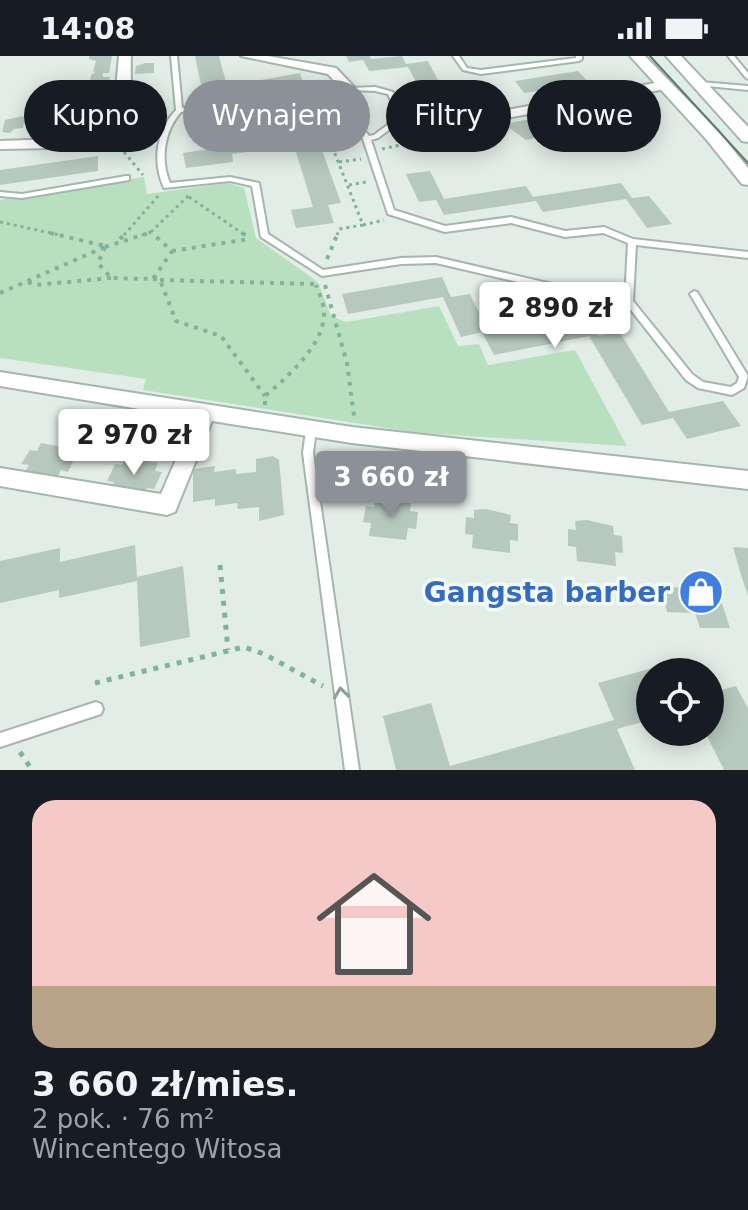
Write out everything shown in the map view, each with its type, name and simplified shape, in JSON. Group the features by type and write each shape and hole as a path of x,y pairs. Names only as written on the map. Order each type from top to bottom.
{"street":[{"path":"0,145 111,143 123,140 125,56"},
{"path":"247,56 332,71 340,80"},
{"path":"637,56 748,180"},
{"path":"673,56 700,84 732,99 748,137"},
{"path":"661,86 666,85"},
{"path":"0,379 311,430 748,480"},
{"path":"0,477 167,505 206,412"}],"lane":[{"path":"174,56 179,110"},
{"path":"456,56 465,69 481,72 579,59 579,56"},
{"path":"731,56 748,77"},
{"path":"700,84 732,99 748,88"},
{"path":"370,88 381,88 391,93 402,118 370,138"},
{"path":"183,110 174,113 161,140 167,186 230,179 256,185 264,235 322,273 401,261 436,260 617,302 629,302"},
{"path":"370,149 391,212 445,229 511,220 565,234 604,230 632,242 748,255"},
{"path":"0,194 22,196 126,178"},
{"path":"632,242 629,302 689,377 701,385 732,391 741,385 744,377 694,294"},
{"path":"311,430 308,453 352,770"},
{"path":"0,740 96,709"}],"path":[{"path":"108,181 115,152 124,151 143,175"},
{"path":"339,162 386,151"},
{"path":"335,152 363,225 339,229 326,256 328,266 322,273 347,363 355,408 352,435"},
{"path":"349,185 379,181"},
{"path":"153,279 172,251 251,239 189,197 187,184"},
{"path":"119,241 167,186"},
{"path":"0,293 105,246 151,232 189,197"},
{"path":"0,222 105,246"},
{"path":"151,232 172,251"},
{"path":"105,246 98,263 111,278"},
{"path":"28,282 35,285 111,278 262,285 315,284"},
{"path":"263,421 265,396 320,331 324,314 311,279"},
{"path":"160,280 176,321 221,336 265,396"},
{"path":"220,565 228,650"},
{"path":"95,683 244,647 257,650 314,681"}],"green space":[{"path":"144,177 147,194 228,183 244,188 256,238 318,282 331,316 346,322 439,306 458,346 479,344 488,365 575,350 627,446 419,433 143,390 146,379 0,358 0,200"}],"building":[{"path":"89,56 112,56 109,73 103,73 103,77 110,77 109,80 90,80 97,71 93,72 96,61 89,59"},
{"path":"195,56 219,56 225,80 200,80"},
{"path":"346,56 370,56 371,59 402,56 406,64 428,61 438,80 415,80 408,67 369,71 363,60 349,62"},
{"path":"154,63 154,73 135,74 136,66"},
{"path":"578,71 586,80 527,80 527,93 524,93 515,81"},
{"path":"300,73 302,80 261,80"},
{"path":"22,116 23,128 10,133 2,132 5,120"},
{"path":"527,120 527,140 511,129 511,123"},
{"path":"248,152 232,154 233,162 186,168 183,153"},
{"path":"296,152 323,152 341,203 328,205 334,223 296,228 291,210 313,207"},
{"path":"98,156 98,171 0,185 0,170"},
{"path":"430,171 444,199 526,186 533,197 621,183 632,198 649,196 672,224 647,228 626,199 543,212 536,201 444,215 436,200 419,202 406,174"},
{"path":"442,277 451,297 470,294 488,331 584,314 598,336 619,331 669,412 723,401 741,426 687,439 673,418 642,425 589,336 494,355 482,332 461,337 443,297 348,314 342,294"},
{"path":"41,443 73,449 69,456 75,457 68,472 61,470 55,482 22,477 29,465 21,464 30,450 37,451"},
{"path":"273,456 279,460 284,515 259,521 259,507 238,509 237,503 215,506 215,499 193,502 193,469 215,466 214,472 236,469 236,474 256,472 256,459"},
{"path":"126,457 158,463 155,471 162,472 154,489 147,488 143,497 109,491 114,482 107,481 115,464 122,465"},
{"path":"375,498 399,499 411,503 410,511 418,512 416,529 408,528 406,540 369,536 371,523 363,522 366,506 374,507"},
{"path":"486,509 511,515 510,523 518,524 518,541 510,540 510,553 472,548 473,535 465,534 466,517 474,518 474,510"},
{"path":"587,520 613,526 614,535 622,536 623,553 615,552 616,566 577,561 576,547 568,546 568,529 576,530 575,521"},
{"path":"135,545 137,577 183,566 190,637 140,647 137,581 59,598 59,590 0,603 0,561 60,548 60,562"},
{"path":"733,547 748,548 748,595 742,578"},
{"path":"661,587 717,588 730,628 700,628 695,613 667,612"},
{"path":"636,673 636,724 617,729 635,770 396,770 383,716 431,703 450,766 614,720 598,683"},
{"path":"736,686 748,708 748,770 724,770 712,746 724,746 724,689"}],"tram line":[{"path":"650,56 748,163"}],"place":[{"name":"Gangsta barber","path":"701,592"}]}
